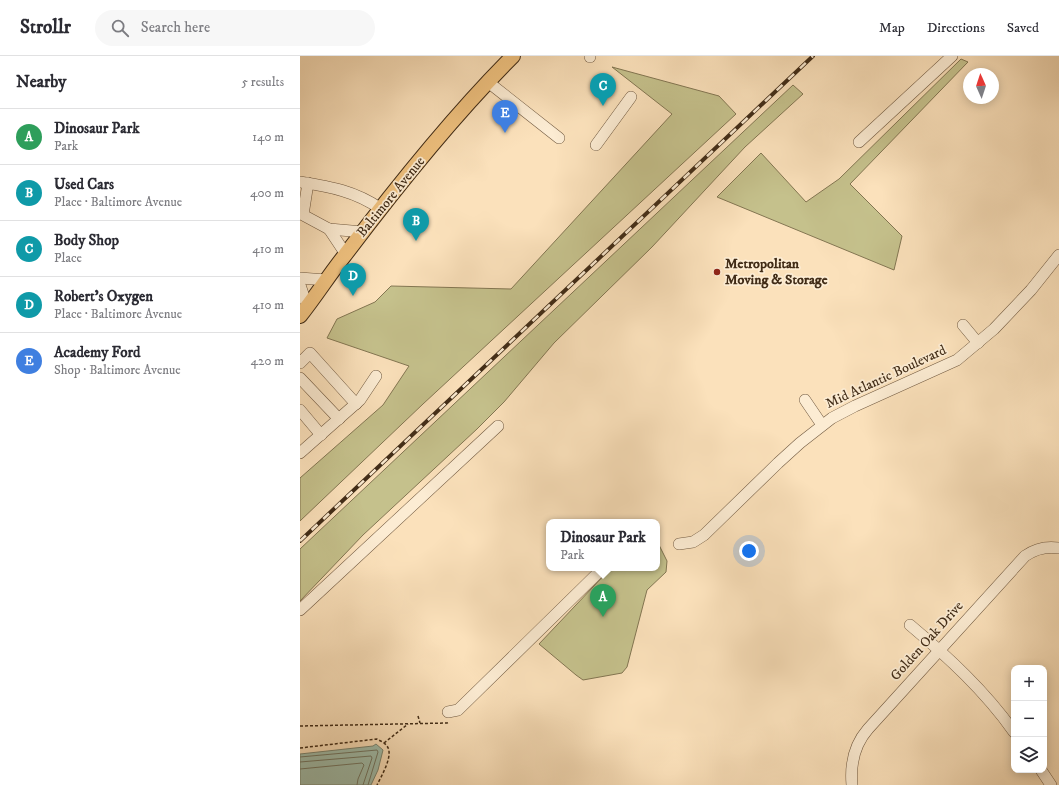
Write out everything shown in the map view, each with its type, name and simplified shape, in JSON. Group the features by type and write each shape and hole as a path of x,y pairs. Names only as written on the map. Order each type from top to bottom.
{"main road":[{"name":"Baltimore Avenue","path":"488,82 505,56"},
{"name":"Baltimore Avenue","path":"304,311 346,253 421,159 488,82 513,56"}],"street":[{"path":"859,142 952,56"},
{"path":"488,82 559,138"},
{"path":"596,145 631,97"},
{"path":"363,232 330,229 301,216 304,183 346,191 362,197 381,209"},
{"path":"330,229 346,253"},
{"name":"Mid Atlantic Boulevard","path":"679,544 692,542 704,535 778,463 832,418 855,406 957,360 994,330 1031,290 1059,255"},
{"path":"300,278 326,280"},
{"path":"300,285 304,311"},
{"path":"963,325 978,343"},
{"path":"300,363 310,353 356,404"},
{"path":"301,450 356,404 376,376"},
{"path":"300,378 339,419"},
{"path":"805,400 822,425"},
{"path":"300,410 321,434"},
{"path":"300,610 498,426"},
{"name":"Golden Oak Drive","path":"852,785 851,775 853,755 861,736 1025,556 1038,549 1046,547 1059,548"},
{"path":"451,715 458,710 600,571"},
{"path":"910,625 939,650 984,694 1011,728"},
{"path":"1043,773 1051,785"}],"path":[{"path":"300,726 447,723 451,715"},
{"path":"418,716 420,724"},
{"path":"384,743 409,724"},
{"path":"300,748 377,739 384,743 389,749 389,756 377,785"}],"shaded area":[{"path":"961,59 968,62 850,184 902,236 894,270 717,197 761,153 806,202 839,179"},
{"path":"612,67 719,96 736,114 423,404 300,521 300,478 383,405 409,366 327,338 337,319 375,302 391,286 511,289 672,114"},
{"path":"793,85 803,94 745,147 652,247 554,343 504,402 363,535 300,601 300,549"},
{"path":"660,547 667,561 666,572 647,590 627,667 622,673 583,680 539,644 608,571 660,571"}],"water":[{"path":"376,744 383,750 378,770 371,785 300,785 300,754 373,746"}],"railway":[{"path":"300,541 813,56"}],"place":[{"name":"Body Shop","path":"603,106"},
{"name":"Academy Ford","path":"505,133"},
{"name":"Used Cars","path":"416,241"},
{"name":"Metropolitan Moving & Storage","path":"717,272"},
{"name":"Robert's Oxygen","path":"353,296"},
{"name":"Dinosaur Park","path":"603,617"}]}
